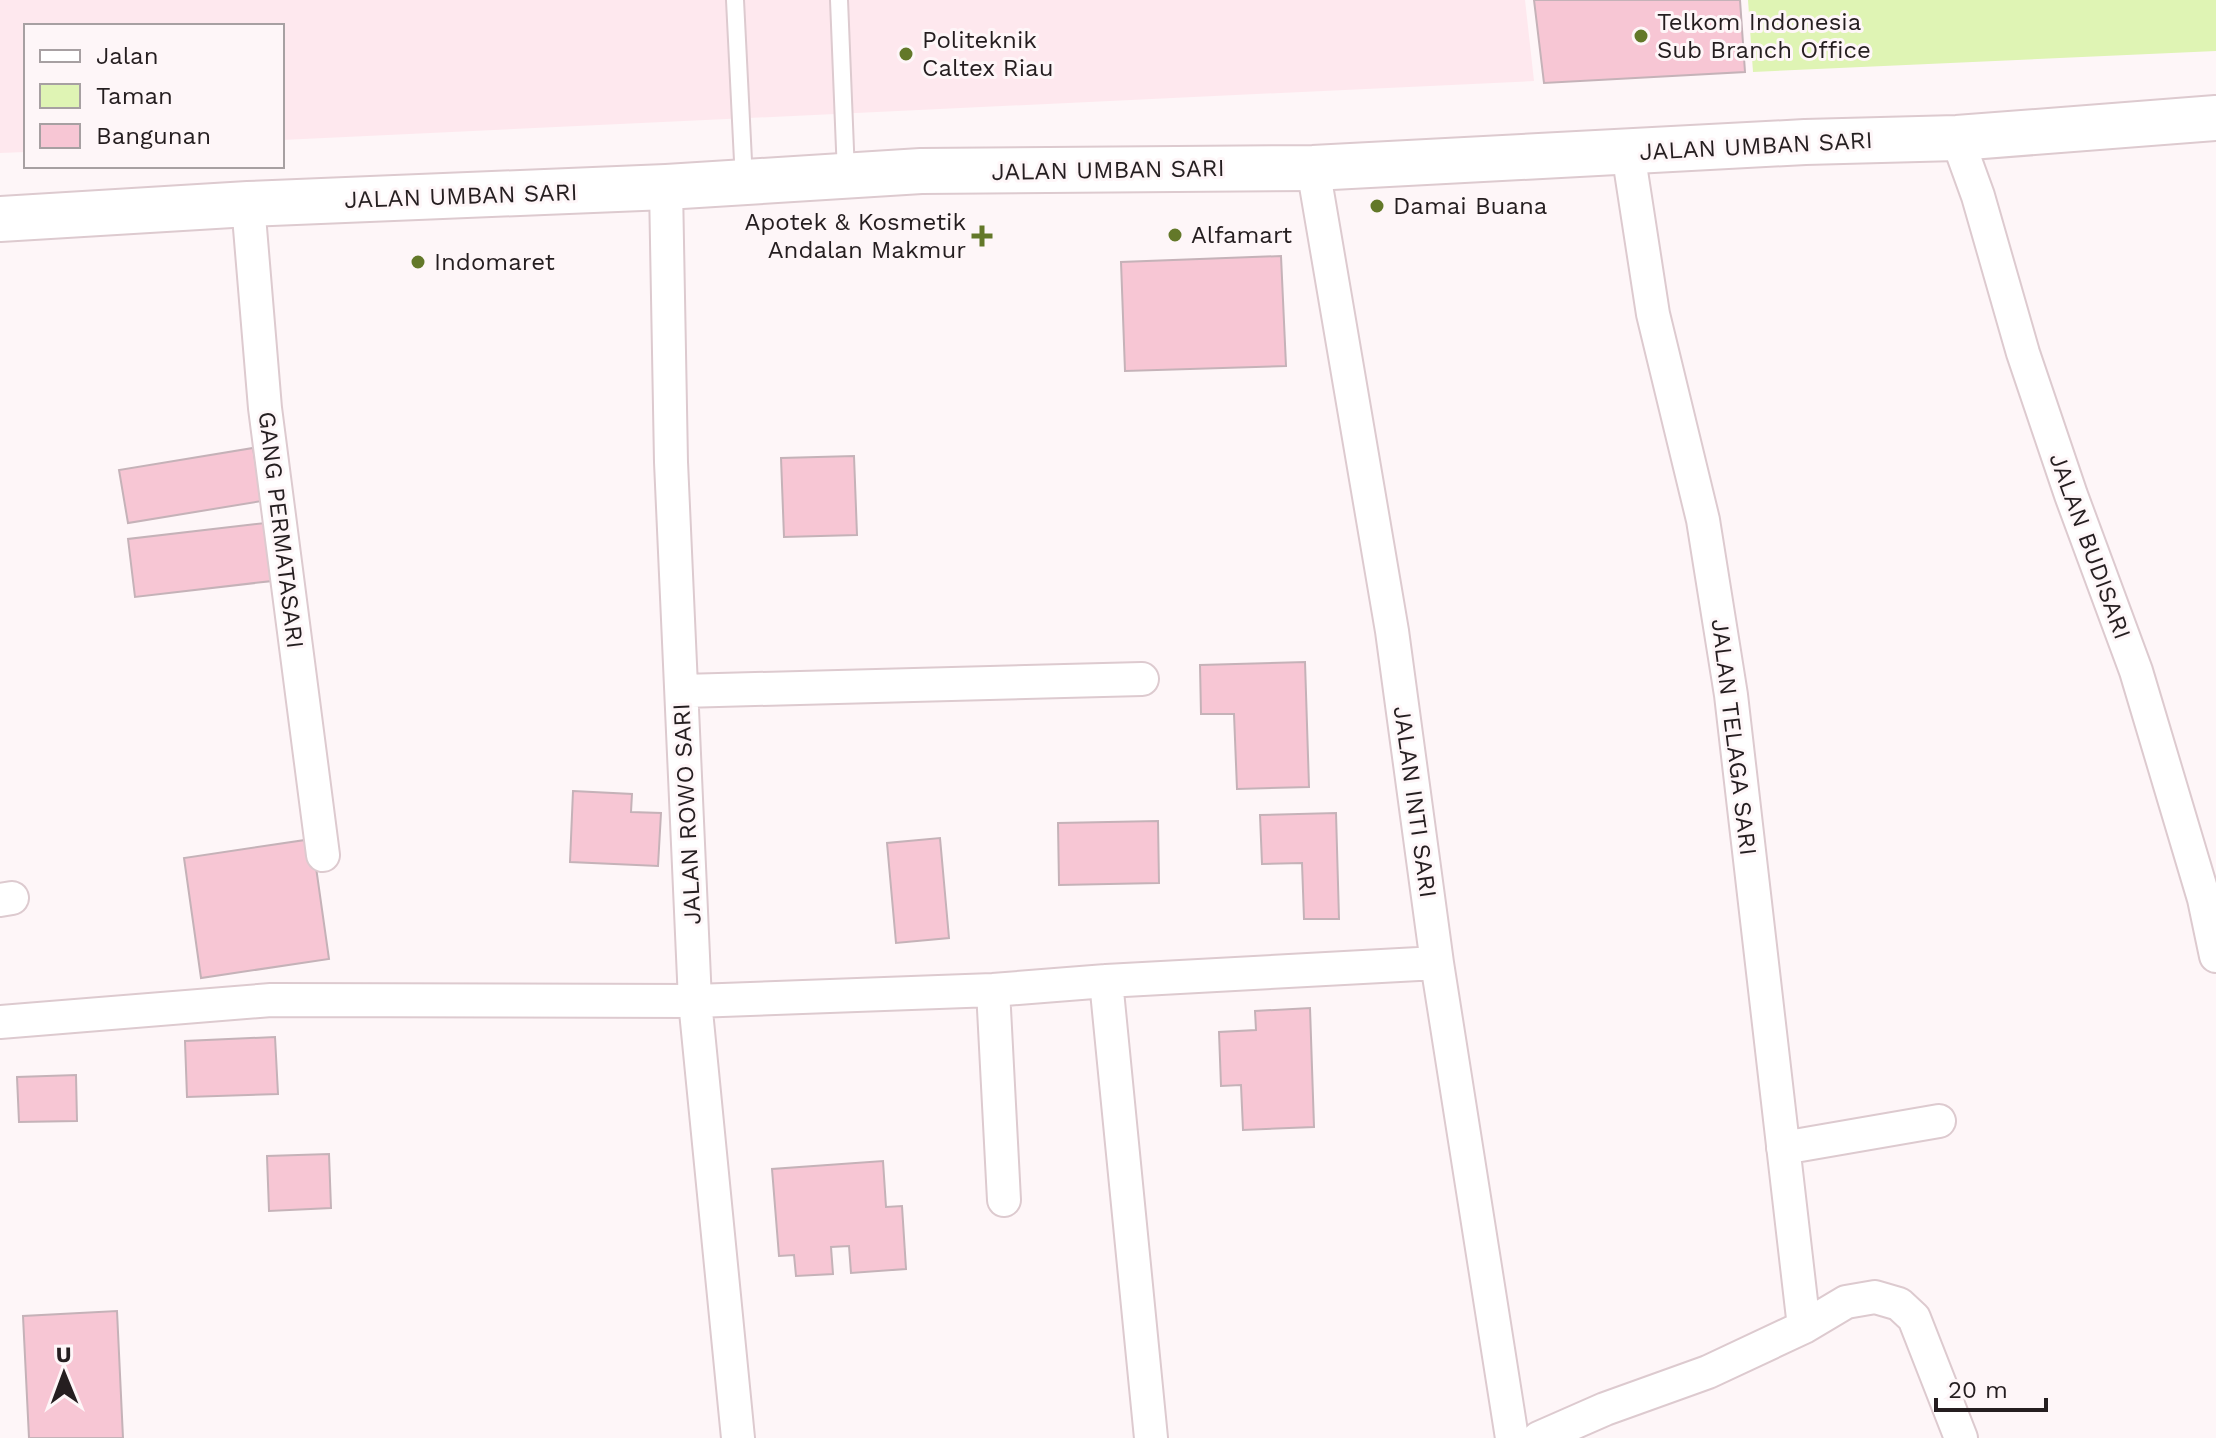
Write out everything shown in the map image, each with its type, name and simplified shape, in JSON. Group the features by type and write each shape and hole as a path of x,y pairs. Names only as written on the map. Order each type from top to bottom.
{"main road":[{"name":"JALAN UMBAN SARI","path":"0,219 248,204 666,187 921,171 1313,168 1805,142 1957,138 2216,119"}],"street":[{"name":"JALAN BUDISARI","path":"1957,138 1978,196 2023,353 2136,671 2204,899 2216,956"},
{"name":"JALAN TELAGA SARI","path":"1628,152 1653,314 1703,520 1731,695 1804,1327"},
{"name":"JALAN INTI SARI","path":"1313,168 1392,631 1437,963 1512,1438"},
{"name":"JALAN ROWO SARI","path":"666,187 671,462 695,1001 738,1438"},
{"name":"GANG PERMATASARI","path":"248,204 265,408 323,855"},
{"path":"682,691 1142,679"},
{"path":"0,1022 271,1000 695,1001 993,990 1437,963"},
{"path":"1106,981 1151,1438"},
{"path":"993,990 1004,1200"},
{"path":"1783,1148 1939,1121"},
{"path":"1539,1438 1605,1409 1708,1372 1804,1327 1846,1302 1875,1297 1899,1304 1914,1318 1961,1438"}],"lane":[{"path":"735,0 744,181"},
{"path":"839,0 846,177"}],"shaded area":[{"name":"Politeknik Caltex Riau","path":"0,0 1525,0 1534,81 284,140 284,24 24,24 24,152 0,153"}],"green space":[{"path":"1748,0 2216,0 2216,51 1753,72"}],"building":[{"name":"Telkom Indonesia Sub Branch Office","path":"1534,0 1740,0 1745,72 1544,83"},
{"path":"1281,256 1286,366 1125,371 1121,262"},
{"path":"253,448 262,501 128,523 119,470"},
{"path":"854,456 857,535 784,537 781,458"},
{"path":"265,523 272,581 135,597 128,539"},
{"path":"1305,662 1309,787 1237,789 1234,714 1201,714 1200,665"},
{"path":"573,791 632,794 631,812 661,813 658,866 570,862"},
{"path":"1336,813 1339,919 1304,919 1302,863 1262,864 1260,815"},
{"path":"1158,821 1159,883 1059,885 1058,823"},
{"path":"940,838 949,938 896,943 887,843"},
{"path":"312,839 329,959 201,978 184,858"},
{"path":"1310,1008 1314,1127 1243,1130 1241,1085 1221,1086 1219,1032 1256,1030 1255,1011"},
{"path":"275,1037 278,1094 187,1097 185,1041"},
{"path":"76,1075 77,1121 19,1122 17,1077"},
{"path":"329,1154 331,1208 269,1211 267,1156"},
{"path":"883,1161 886,1207 902,1206 906,1269 851,1273 849,1246 831,1247 833,1274 796,1276 794,1255 779,1256 772,1169"},
{"path":"117,1311 123,1438 29,1438 23,1316"}],"place":[{"name":"Telkom Indonesia Sub Branch Office","path":"1641,36"},
{"name":"Politeknik Caltex Riau","path":"906,54"},
{"name":"Damai Buana","path":"1377,206"},
{"name":"Alfamart","path":"1175,235"},
{"name":"Apotek & Kosmetik Andalan Makmur","path":"982,236"},
{"name":"Indomaret","path":"418,262"}]}
